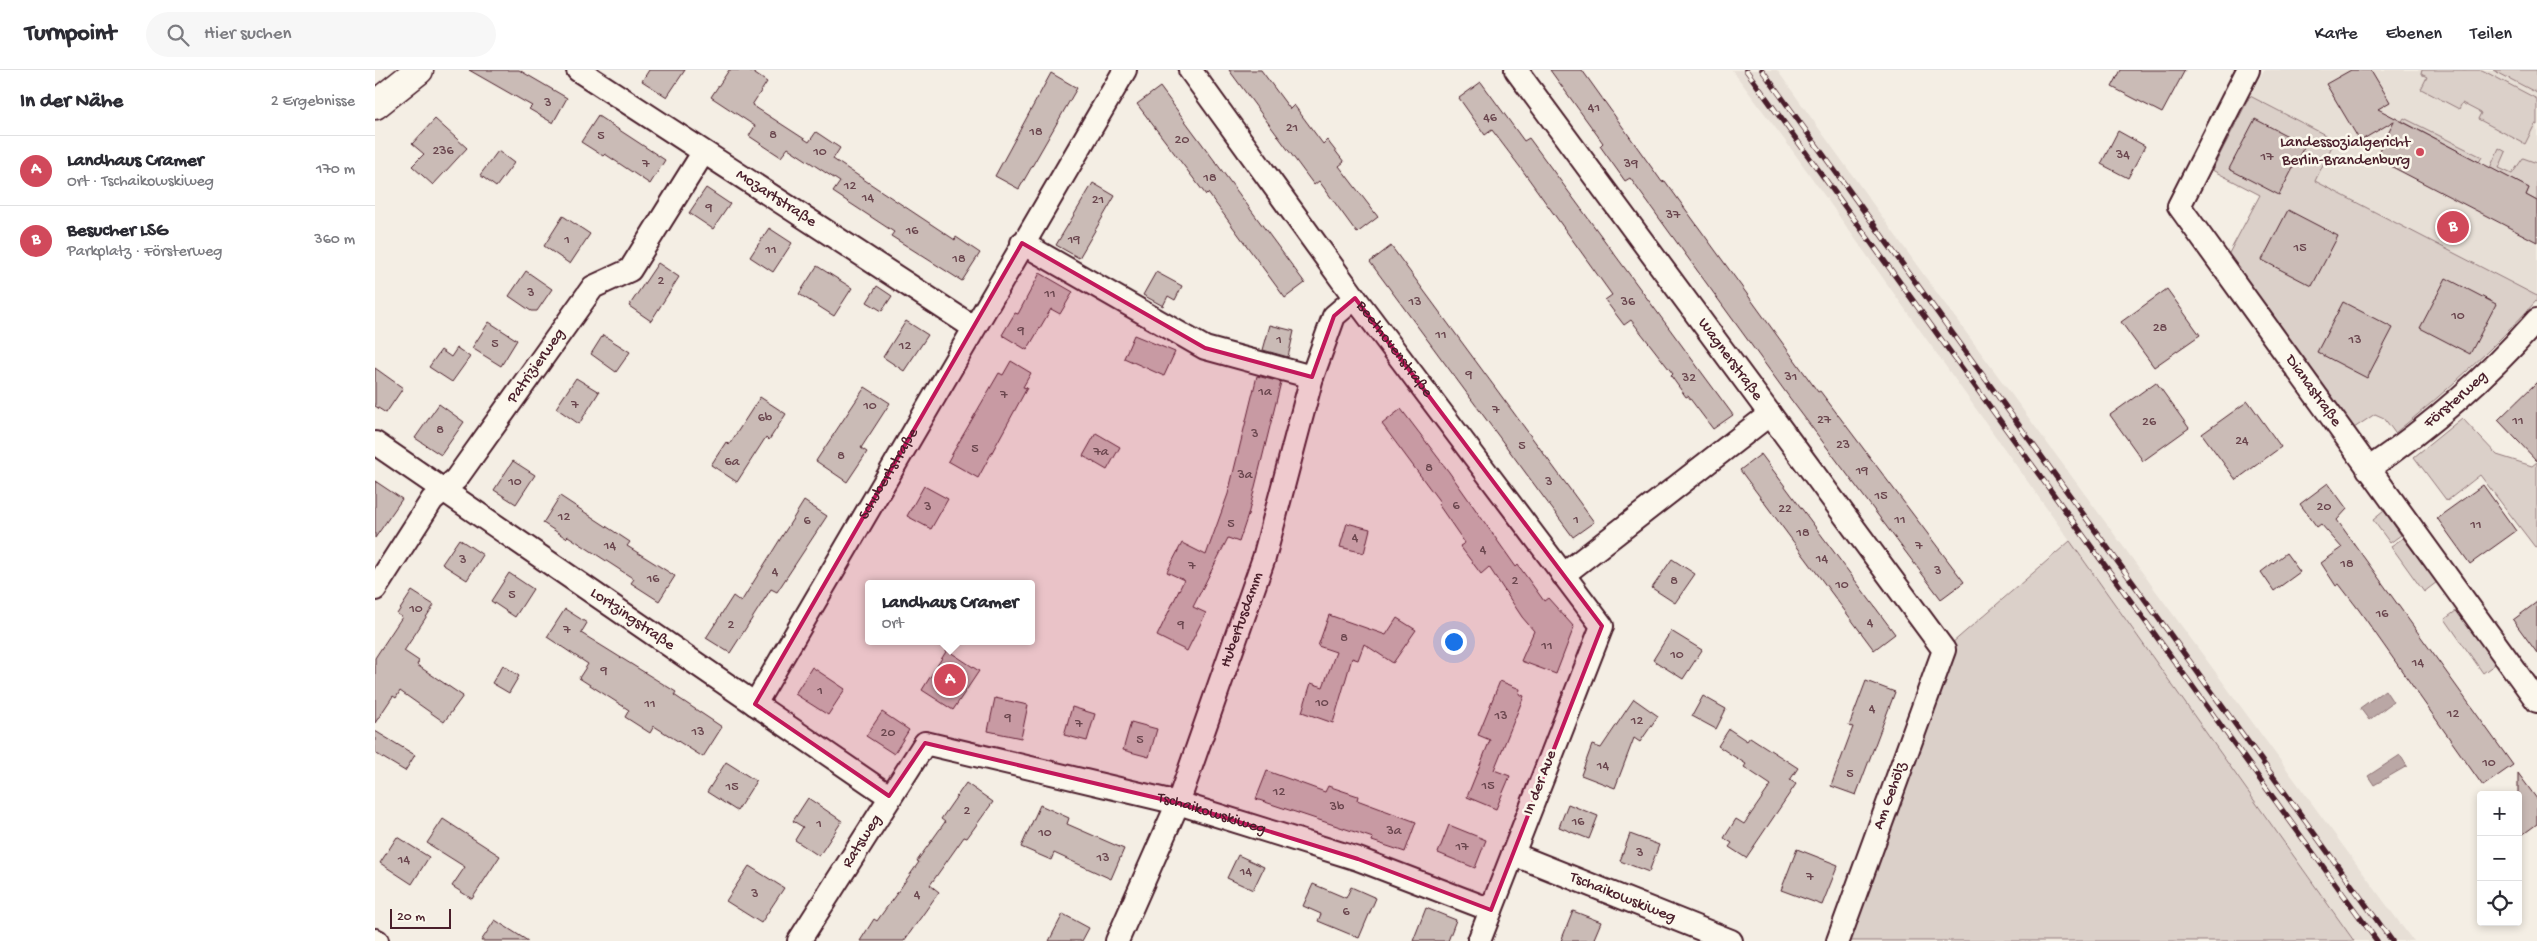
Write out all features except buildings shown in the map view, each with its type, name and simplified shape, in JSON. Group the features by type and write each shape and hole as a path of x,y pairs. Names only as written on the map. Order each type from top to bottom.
{"street":[{"path":"375,105 419,70"},
{"name":"Mozartstraße","path":"578,70 973,327"},
{"name":"Schubertstraße","path":"755,704 1022,243 1125,70"},
{"name":"Beethovenstraße","path":"1190,70 1355,298 1602,626"},
{"name":"Wagnerstraße","path":"1516,70 1944,650"},
{"name":"Dianastraße","path":"2248,70 2179,206 2537,701"},
{"name":"Patrizierweg","path":"375,589 431,500 456,479 593,287 630,270 703,153"},
{"path":"1022,243 1205,348 1312,377"},
{"name":"Hubertusdamm","path":"1117,941 1178,803 1265,558 1312,377 1334,316 1355,298"},
{"name":"Försterweg","path":"2368,469 2455,403 2502,358 2537,320"},
{"path":"1563,575 1770,414"},
{"name":"Lortzingstraße","path":"375,443 889,796"},
{"name":"In der Aue","path":"1479,941 1602,626"},
{"name":"Am Gehölz","path":"1838,941 1944,650"},
{"name":"Tschaikowskiweg","path":"925,743 1178,803 1358,859 1491,910"},
{"name":"Ratsweg","path":"799,941 889,796 925,743"},
{"name":"Tschaikowskiweg","path":"1513,854 1731,941"}],"highlighted area":[{"path":"1022,243 1205,348 1312,377 1334,316 1355,298 1602,626 1491,910 1358,859 1178,803 925,743 889,796 755,704"}],"shaded area":[{"path":"1732,70 1777,70 1926,278 2413,941 2354,941 1792,150"},
{"path":"2264,70 2537,70 2537,296 2315,181 2335,140 2250,96"},
{"path":"2422,70 2482,70 2537,99 2537,125 2535,124 2525,144 2478,119 2481,113 2462,103 2459,109 2421,89 2427,77 2421,74"},
{"path":"2493,70 2537,70 2537,93"},
{"path":"2250,96 2335,140 2315,181 2537,296 2537,300 2486,353 2433,402 2395,433 2384,418 2375,414 2354,428 2228,255 2260,195 2212,170"},
{"path":"2404,118 2482,157 2479,162 2402,121"},
{"path":"2499,148 2506,152 2499,168 2512,174 2523,158 2537,163 2537,201 2526,195 2529,188 2490,168"},
{"path":"2462,418 2497,455 2532,466 2537,462 2537,546 2535,547 2480,475 2447,501 2414,457"},
{"path":"2384,511 2401,535 2390,543 2373,520"},
{"path":"2403,538 2437,582 2424,592 2391,546"},
{"path":"2070,541 2354,941 1838,941 1944,650"},
{"path":"2460,608 2498,662 2483,673 2445,619"},
{"path":"2385,690 2393,702 2369,720 2360,708"},
{"path":"2400,755 2407,766 2374,785 2368,776"}],"railway":[{"path":"1746,70 2377,941"},
{"path":"1762,70 2392,941"}],"place":[{"name":"Landessozialgericht Berlin-Brandenburg","path":"2420,152"},
{"name":"Besucher LSG","path":"2453,227"},
{"name":"Landhaus Cramer","path":"950,680"}]}
